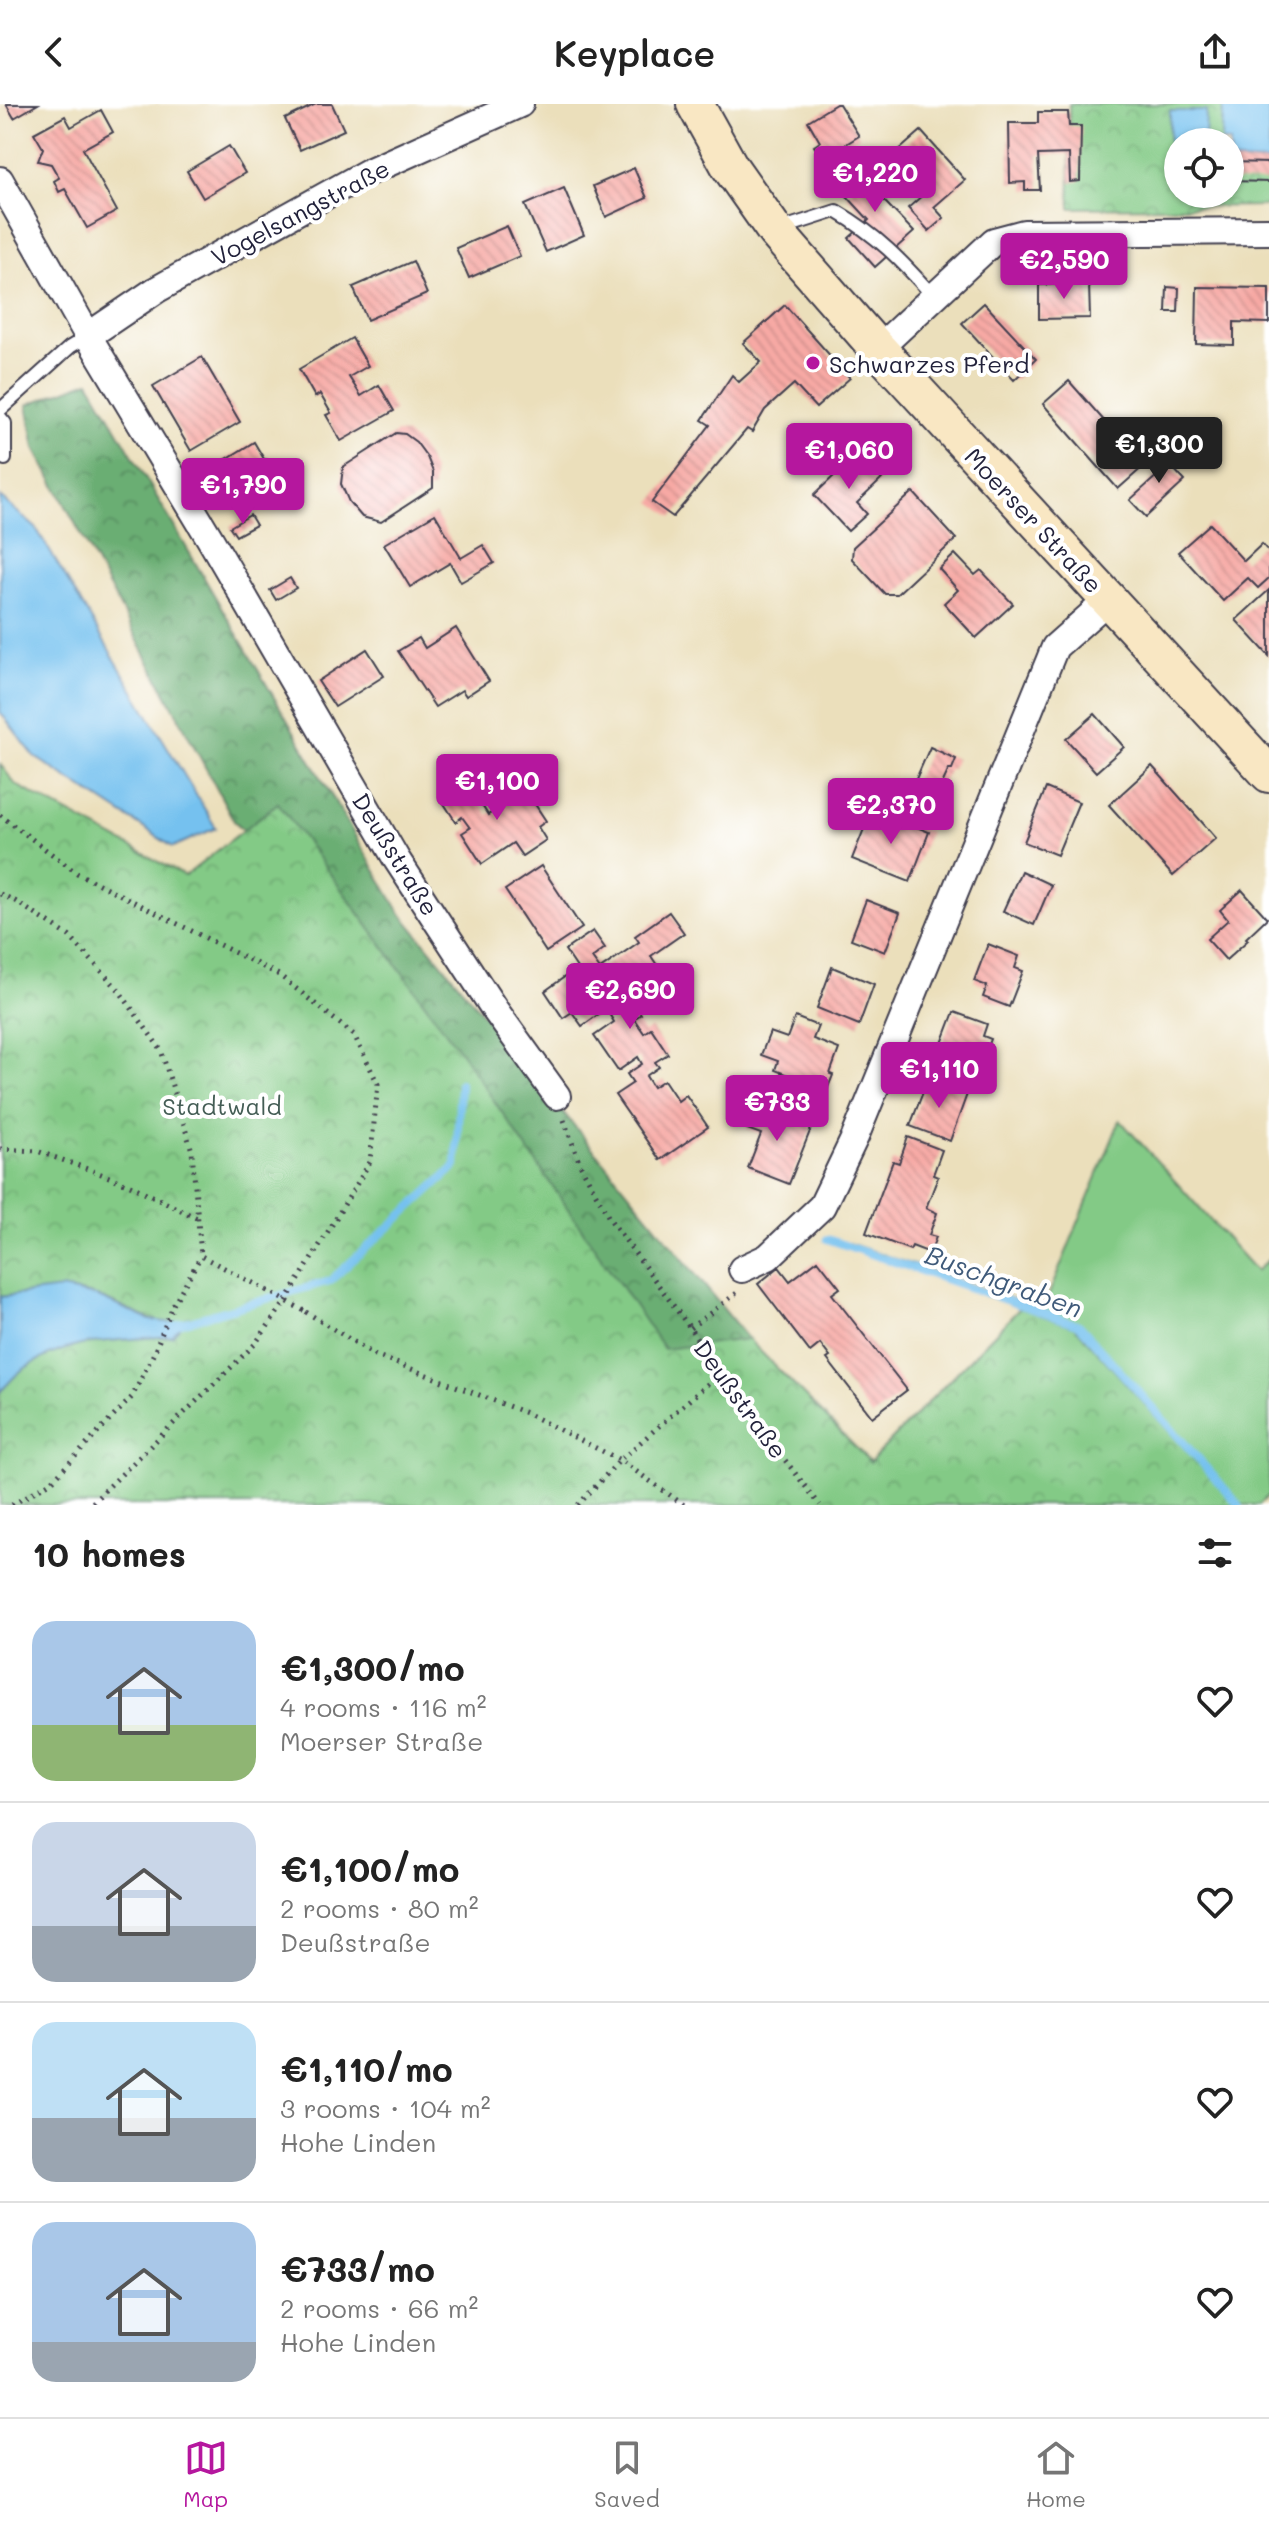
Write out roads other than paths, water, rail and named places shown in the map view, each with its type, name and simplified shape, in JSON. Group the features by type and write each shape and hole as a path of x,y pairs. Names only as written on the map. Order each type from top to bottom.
{"main road":[{"name":"Moerser Straße","path":"695,104 730,167 775,231 878,349 1269,774"}],"street":[{"name":"Vogelsangstraße","path":"88,336 156,290 368,172 520,104"},
{"name":"Deußstraße","path":"0,180 88,336 397,860 495,1010 557,1096"},
{"path":"878,349 994,241 1024,233 1269,231"},
{"path":"742,1269 768,1257 822,1206 855,1137 1055,647 1108,600"}],"lane":[{"path":"775,231 836,211 876,237 933,296"},
{"path":"0,410 70,347 88,336"},
{"path":"0,417 5,423 5,459"}],"water":[{"path":"1223,104 1269,104 1269,162 1244,161 1244,128 1222,128"},
{"path":"1170,111 1206,111 1205,128 1170,128"},
{"path":"0,497 36,528 216,828 173,847 35,757 0,712"},
{"path":"61,1289 96,1296 150,1320 183,1324 172,1336 94,1342 58,1351 22,1370 0,1392 0,1297"}],"waterway":[{"path":"175,1325 330,1281 456,1166 460,1083"},
{"name":"Buschgraben","path":"827,1239 1079,1325 1239,1505"}],"place":[{"name":"Schwarzes Pferd","path":"813,363"}],"park label":[{"name":"Stadtwald","path":"222,1105"}]}
